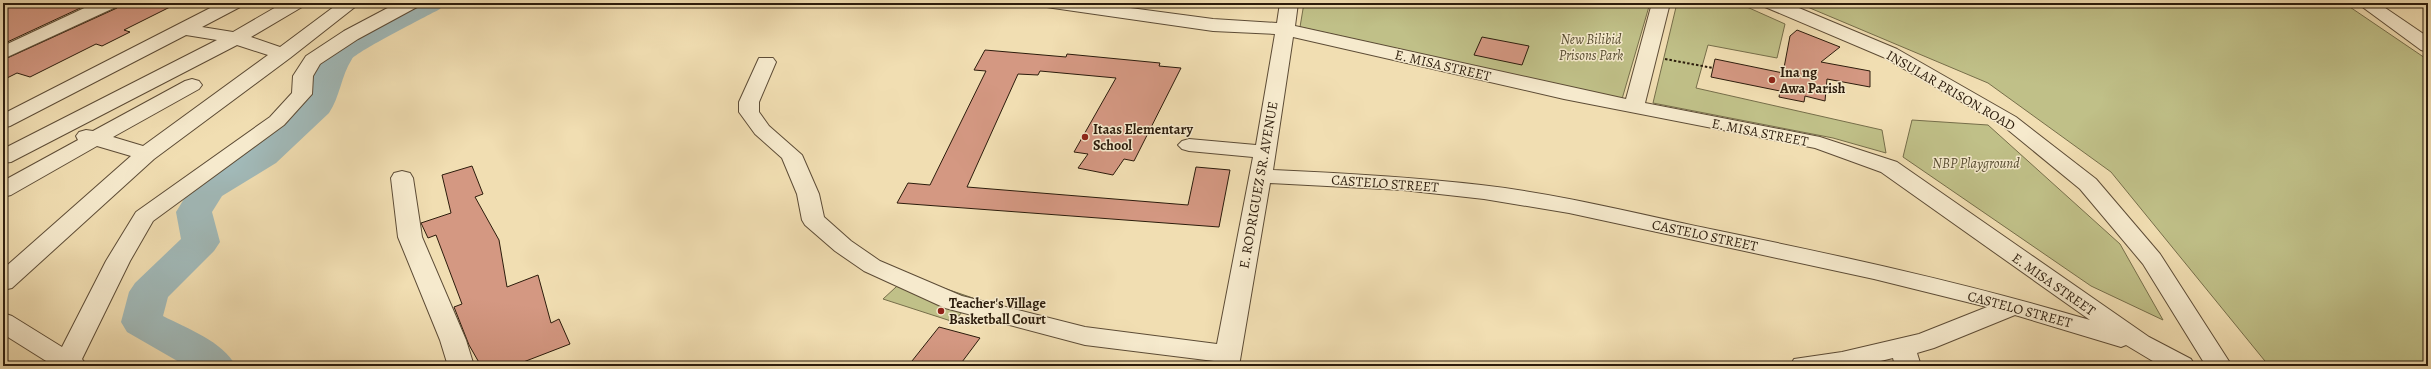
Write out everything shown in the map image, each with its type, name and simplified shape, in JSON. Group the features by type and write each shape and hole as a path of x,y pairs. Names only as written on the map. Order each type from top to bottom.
{"street":[{"path":"3,53 110,3"},
{"path":"10,118 234,3"},
{"path":"3,157 236,38 296,3"},
{"path":"3,282 146,154 351,3"},
{"path":"3,322 71,364 118,261 144,217 277,121 302,94 304,76 313,60 351,35 411,3"},
{"name":"E. MISA STREET","path":"1053,3 1213,25 1284,29 1564,93 1820,143 1889,167 2140,343 2182,366"},
{"name":"E. RODRIGUEZ SR. AVENUE","path":"1227,360 1261,176 1288,3"},
{"path":"1634,107 1661,3"},
{"name":"INSULAR PRISON ROAD","path":"1771,3 1890,53 2010,121 2088,184 2152,259 2219,366"},
{"path":"2366,3 2428,46"},
{"path":"184,29 236,38 282,54"},
{"path":"766,62 749,102 749,112 762,130 791,155 808,194 813,220 843,246 872,266 954,302 1077,334 1227,360"},
{"path":"3,190 192,85"},
{"path":"10,118 60,128 146,154"},
{"path":"1189,145 1265,152"},
{"name":"CASTELO STREET","path":"1261,176 1403,183 1484,192 1569,206 1874,271 2014,306 2140,343"},
{"path":"402,178 410,237 453,340 461,366"},
{"path":"1803,366 1905,356 1925,342 2014,306"}],"path":[{"path":"1647,56 1713,68"}],"green space":[{"name":"New Bilibid Prisons Park","path":"1304,3 1650,3 1622,99 1300,27"},
{"path":"1677,3 1738,3 1785,24 1777,58 1708,45 1696,88 1882,130 1886,153 1833,138 1653,103"},
{"path":"1798,3 2344,3 2428,60 2428,366 2269,366 2111,172 1988,83"},
{"name":"NBP Playground","path":"1912,120 1988,125 2120,244 2163,320 2091,286 1903,157"},
{"name":"Teacher's Village Basketball Court","path":"908,276 973,298 954,322 883,299"}],"building":[{"path":"3,3 91,3 3,44"},
{"path":"120,3 178,3 124,30 130,32 102,46 96,44 30,77 17,73 3,80 3,60 117,8"},
{"path":"1797,30 1840,47 1821,62 1870,71 1870,87 1827,79 1825,101 1805,96 1804,102 1779,97 1780,91 1711,77 1715,59 1783,73 1790,36"},
{"path":"1482,37 1529,46 1522,65 1474,55"},
{"path":"985,50 1066,57 1067,54 1160,63 1159,66 1181,68 1134,161 1124,159 1113,175 1078,168 1088,154 1074,152 1116,78 1040,71 1038,75 1018,74 967,187 1188,205 1196,167 1230,170 1219,227 897,203 908,183 930,185 986,71 974,70"},
{"path":"472,166 483,194 475,197 499,240 507,287 538,275 551,323 559,319 570,344 513,366 481,366 469,345 454,307 462,304 436,235 428,238 421,223 451,213 442,175"},
{"path":"939,327 980,338 959,366 908,366"}],"waterway":[{"path":"215,366 193,350 141,322 149,292 201,242 194,212 208,189 264,156 317,106 327,74 341,51 430,3"}],"place":[{"name":"Ina ng Awa Parish","path":"1772,80"},
{"name":"Itaas Elementary School","path":"1085,137"},
{"name":"Teacher's Village Basketball Court","path":"941,311"}]}
